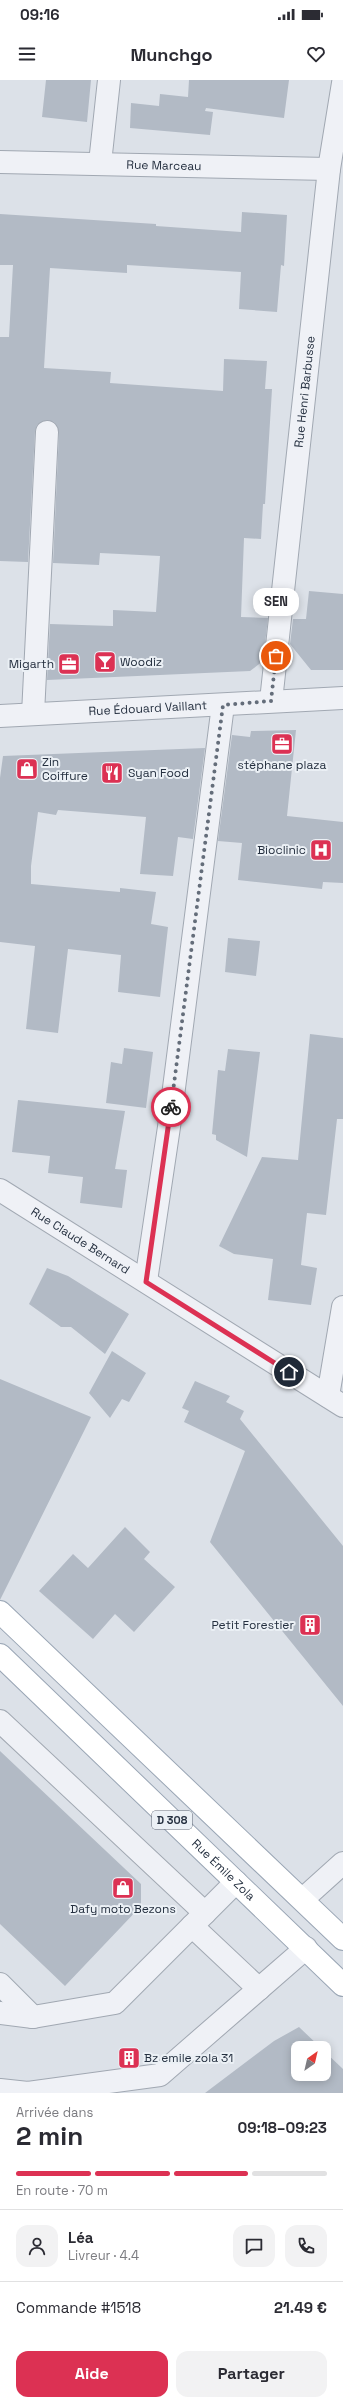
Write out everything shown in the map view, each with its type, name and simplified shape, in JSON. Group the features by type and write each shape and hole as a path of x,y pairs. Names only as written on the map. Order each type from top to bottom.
{"main road":[{"name":"D 308","path":"0,1612 303,1899 343,1939"},
{"name":"Rue Émile Zola","path":"0,1655 343,1985"}],"street":[{"path":"100,163 109,80"},
{"name":"Rue Henri Barbusse","path":"271,701 329,169 343,84"},
{"name":"Rue Marceau","path":"0,162 329,169"},
{"path":"33,714 47,432"},
{"name":"Rue Édouard Vaillant","path":"0,716 343,698"},
{"path":"146,1282 169,1127 223,705"},
{"name":"Rue Claude Bernard","path":"0,1190 335,1401"},
{"path":"335,1401 343,1307"},
{"path":"0,1721 199,1920 259,1989"},
{"path":"303,1899 343,1863"},
{"path":"0,2013 33,2017 115,2003 236,1882"},
{"path":"0,2090 28,2093 160,2075 306,1948"},
{"path":"0,1984 33,2017"}],"building":[{"path":"46,80 91,80 87,122 42,117"},
{"path":"189,80 289,80 284,118 206,108 205,111 213,112 210,135 130,128 131,103 159,106 160,94 188,97"},
{"path":"242,212 287,215 284,266 281,265 277,312 239,309 241,272 127,265 127,273 50,268 44,368 111,372 110,383 223,391 224,359 267,361 265,389 272,389 265,504 263,504 261,539 244,538 241,617 268,618 263,661 250,671 47,680 50,624 113,626 113,610 156,612 160,556 100,553 99,565 53,563 59,433 54,422 47,420 37,425 35,431 28,562 0,561 0,337 9,337 13,265 0,265 0,214 156,224 156,226 241,232"},
{"path":"309,591 343,594 343,670 311,670 290,644 293,619 306,619"},
{"path":"296,730 287,816 343,822 343,883 323,882 322,889 238,880 242,843 218,841 232,735 250,737 251,731"},
{"path":"205,748 193,839 178,837 173,876 140,874 146,817 58,810 56,815 38,812 31,866 31,884 120,892 120,888 156,892 151,924 168,927 160,997 118,992 121,955 68,949 58,1033 26,1029 35,946 0,942 0,778 3,756"},
{"path":"228,938 260,941 256,976 225,972"},
{"path":"310,1034 343,1038 343,1119 337,1119 326,1215 307,1213 301,1265 317,1268 311,1305 268,1300 273,1259 234,1254 219,1246 262,1157 298,1160"},
{"path":"124,1048 153,1052 146,1108 106,1103 111,1062 122,1064"},
{"path":"228,1049 260,1052 247,1157 216,1140 216,1135 212,1134 218,1070 225,1071"},
{"path":"18,1100 125,1111 115,1169 127,1170 122,1208 80,1203 83,1177 48,1173 50,1156 12,1152"},
{"path":"47,1268 68,1276 129,1314 105,1354 71,1327 61,1327 29,1304"},
{"path":"112,1351 146,1373 129,1402 122,1399 110,1418 89,1393"},
{"path":"0,1379 91,1417 0,1600"},
{"name":"Petit Forestier","path":"195,1381 230,1396 226,1402 244,1411 240,1419 343,1546 343,1706 210,1542 245,1451 184,1422 189,1411 182,1408"},
{"path":"125,1527 150,1552 144,1559 175,1587 134,1632 115,1614 93,1639 39,1591 73,1554 88,1568"},
{"path":"0,1751 141,1884 141,1906 65,1986 0,1924"},
{"path":"299,2027 314,2041 291,2041 291,2081 331,2081 331,2058 343,2069 343,2093 205,2093 274,2041"}],"way so far":[{"path":"171,1107 223,705 271,701 276,656"}],"place":[{"name":"SEN","path":"276,656"},
{"name":"Woodiz","path":"105,662"},
{"name":"Migarth","path":"69,664"},
{"name":"stéphane plaza","path":"282,744"},
{"name":"Zin Coiffure","path":"27,769"},
{"name":"Syan Food","path":"112,773"},
{"name":"Bioclinic","path":"321,850"},
{"name":"Petit Forestier","path":"310,1625"},
{"name":"Dafy moto Bezons","path":"123,1888"},
{"name":"Bz emile zola 31","path":"129,2058"}],"route":[{"path":"171,1107 146,1282 289,1372"}]}
